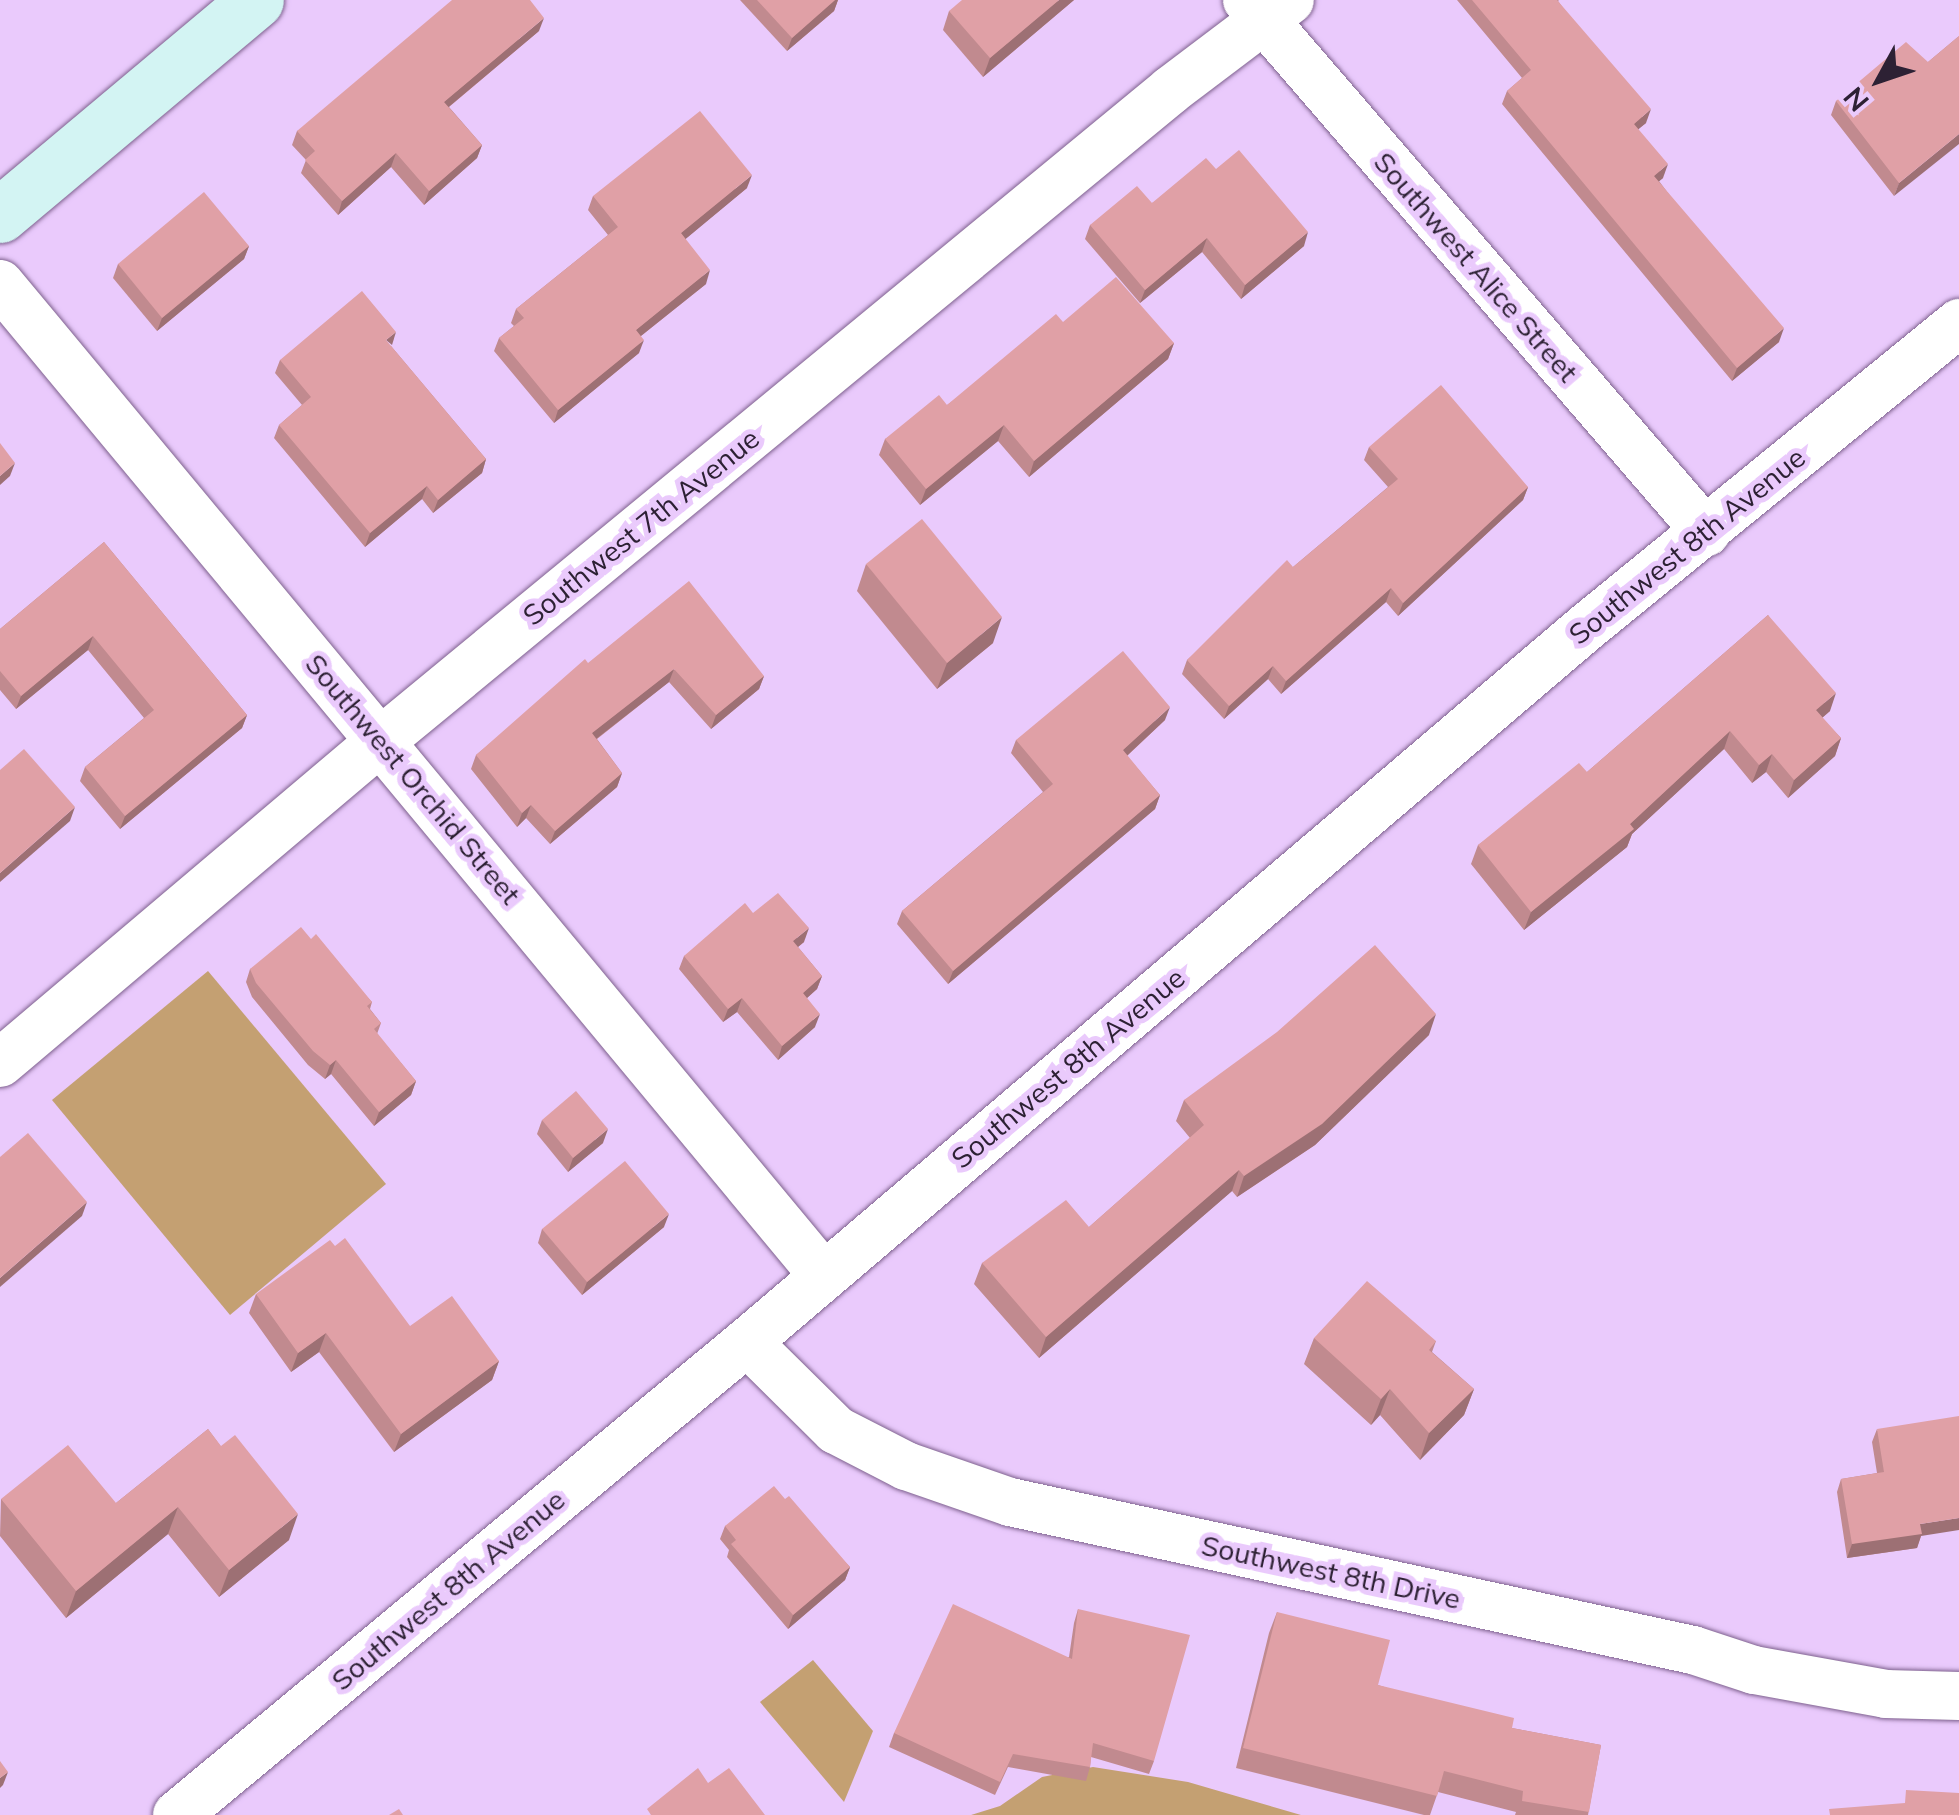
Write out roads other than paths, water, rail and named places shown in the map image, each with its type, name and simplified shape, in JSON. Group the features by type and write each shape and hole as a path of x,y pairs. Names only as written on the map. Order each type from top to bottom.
{"main road":[{"path":"0,215 256,0"}],"street":[{"name":"Southwest Alice Street","path":"1267,8 1706,532"},
{"name":"Southwest 7th Avenue","path":"0,1063 382,740 1267,8"},
{"name":"Southwest Orchid Street","path":"0,284 824,1276"},
{"name":"Southwest 8th Avenue","path":"177,1815 748,1342 1959,323"},
{"name":"Southwest 8th Drive","path":"748,1342 836,1430 906,1466 1010,1502 1693,1650 1754,1670 1886,1694 1959,1696"}]}
